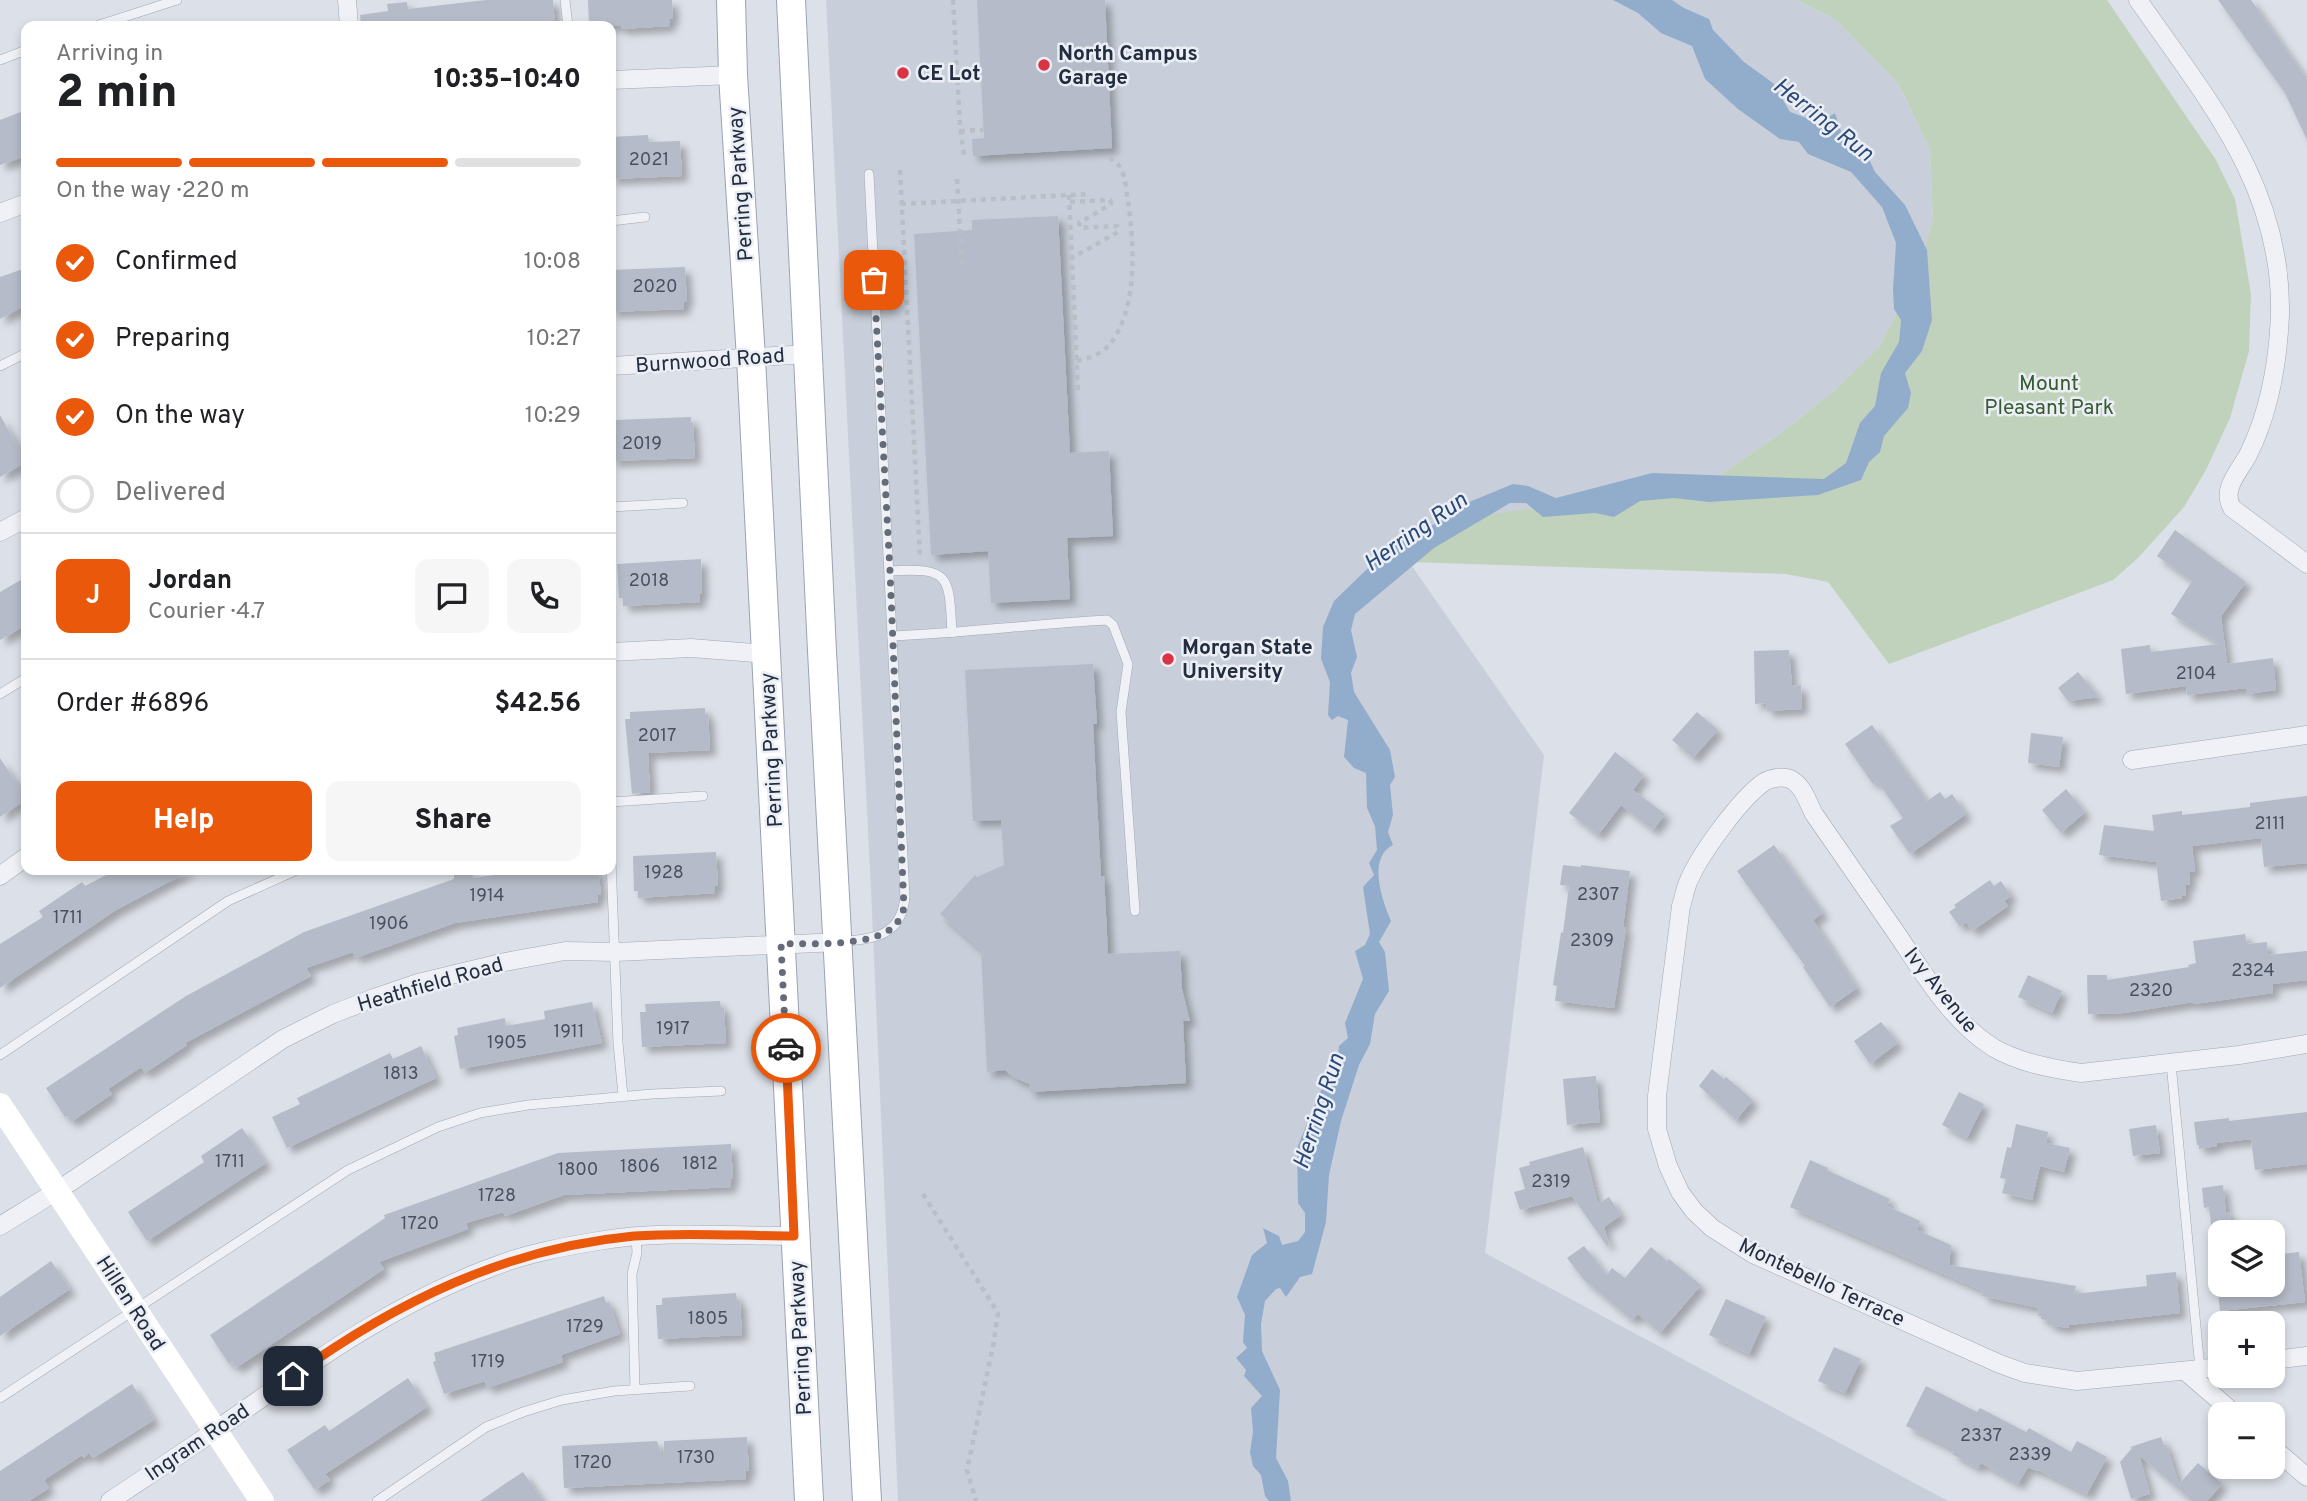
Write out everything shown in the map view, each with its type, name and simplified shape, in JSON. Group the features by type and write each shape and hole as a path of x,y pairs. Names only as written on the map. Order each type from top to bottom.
{"main road":[{"name":"Perring Parkway","path":"731,0 809,1501"},
{"path":"791,0 867,1501"}],"street":[{"path":"347,0 349,21"},
{"path":"2138,0 2227,128 2256,187 2265,215 2278,280 2278,344 2273,378 2262,418 2248,454 2228,491 2228,500 2232,508 2307,564"},
{"path":"616,80 733,75"},
{"path":"0,213 21,205"},
{"name":"Burnwood Road","path":"616,366 809,354"},
{"path":"0,532 21,522"},
{"path":"616,652 691,648 766,654"},
{"path":"2132,760 2307,735"},
{"name":"Ivy Avenue","path":"1779,777 1790,779 1800,787 1814,814 1928,980 1973,1032 1995,1049 2026,1062 2081,1073 2307,1044"},
{"name":"Montebello Terrace","path":"1779,777 1766,781 1733,814 1715,837 1688,882 1681,906 1657,1096 1657,1129 1668,1166 1680,1192 1712,1228 1753,1254 2025,1373 2077,1381 2208,1368"},
{"path":"0,876 21,861"},
{"name":"Heathfield Road","path":"0,1226 57,1191 284,1039 333,1014 418,984 505,962 565,951 616,953 839,942"},
{"name":"Hillen Road","path":"0,1105 262,1501"},
{"name":"Ingram Road","path":"110,1501 376,1321 448,1284 493,1266 551,1250 636,1236 794,1236"},
{"path":"2285,1359 2307,1356"},
{"path":"2193,1370 2224,1402"},
{"path":"2285,1458 2307,1477"}],"lane":[{"path":"112,21 177,0"},
{"path":"565,0 567,21"},
{"path":"0,60 21,52"},
{"path":"839,942 877,938 897,924 904,909 869,174"},
{"path":"616,221 645,217"},
{"path":"0,366 21,356"},
{"path":"616,507 683,503"},
{"path":"890,571 926,570 942,578 949,591 952,633"},
{"path":"892,636 1107,620 1113,625 1128,664 1121,712 1135,911"},
{"path":"0,694 21,681"},
{"path":"616,802 703,796"},
{"path":"0,1055 228,901 286,875"},
{"path":"612,875 618,1043 623,1096"},
{"path":"2171,1063 2193,1370"},
{"path":"0,1398 348,1170 415,1137 480,1113 528,1105 623,1096 721,1091"},
{"path":"635,1389 632,1274 636,1236"},
{"path":"377,1501 486,1427 523,1412 562,1400 635,1389 690,1386"}],"path":[{"path":"953,0 960,131 964,156"},
{"path":"960,131 984,130"},
{"path":"1077,361 1102,352 1114,340 1129,297 1133,270 1130,214 1121,167 1110,158"},
{"path":"900,170 920,558"},
{"path":"957,179 962,268"},
{"path":"901,204 1088,194"},
{"path":"1069,195 1078,390"},
{"path":"1070,202 1110,200 1111,204 1079,223 1080,228 1117,226 1118,232 1072,258"},
{"path":"923,1194 998,1313 967,1470 976,1501"}],"shaded area":[{"name":"Morgan State University","path":"826,0 1797,0 1836,20 1898,83 1930,149 1933,220 1916,277 1879,347 1834,391 1780,434 1708,483 1409,562 1544,755 1485,1253 1948,1501 898,1501 871,890"}],"green space":[{"name":"Mount Pleasant Park","path":"1797,0 2107,0 2216,160 2235,199 2251,294 2249,351 2230,418 2206,470 2184,507 2138,558 2113,580 1889,664 1828,582 1786,574 1409,562 1457,519 1708,483 1780,434 1834,391 1879,347 1916,277 1933,220 1930,149 1898,83 1836,20"}],"water":[{"name":"Herring Run","path":"1613,0 1672,0 1709,19 1713,30 1744,62 1773,83 1790,112 1818,120 1835,113 1845,143 1869,159 1875,172 1905,205 1927,250 1932,320 1922,351 1905,373 1911,393 1908,408 1884,436 1880,452 1869,462 1861,480 1818,495 1709,502 1674,498 1640,501 1614,517 1595,513 1543,517 1526,503 1510,503 1434,548 1355,614 1351,630 1357,657 1351,673 1354,692 1390,750 1395,777 1390,785 1393,815 1388,832 1393,845 1380,859 1379,869 1381,891 1391,921 1379,942 1385,952 1389,991 1375,1014 1370,1044 1359,1065 1341,1121 1329,1175 1326,1222 1312,1274 1300,1277 1286,1297 1280,1288 1265,1301 1261,1324 1262,1351 1280,1390 1276,1458 1288,1481 1291,1501 1269,1501 1265,1496 1261,1475 1253,1466 1250,1452 1253,1432 1251,1408 1262,1396 1244,1376 1246,1370 1236,1358 1247,1348 1243,1342 1245,1315 1237,1297 1252,1255 1267,1243 1263,1228 1279,1236 1282,1245 1298,1241 1305,1232 1305,1213 1298,1203 1297,1148 1320,1092 1337,1069 1339,1046 1348,1038 1345,1023 1363,979 1355,951 1365,945 1370,934 1363,887 1374,875 1369,863 1377,850 1375,826 1367,808 1366,773 1354,768 1344,757 1348,720 1338,716 1332,720 1328,715 1330,682 1321,659 1323,627 1334,601 1397,540 1419,535 1457,507 1513,484 1528,486 1556,498 1652,473 1824,479 1846,463 1860,423 1875,406 1881,373 1899,342 1901,320 1894,309 1893,289 1896,243 1882,207 1851,172 1808,154 1799,142 1780,139 1738,109 1705,79 1692,46 1661,33 1638,13"}],"building":[{"path":"486,0 553,0 555,21 361,21 360,15 388,11 387,4 407,2 408,9"},
{"path":"588,0 672,0 673,19 669,19 670,26 621,29 621,26 616,26 616,21 589,21"},
{"name":"North Campus Garage","path":"977,0 1105,0 1112,148 973,156 972,139 984,138"},
{"path":"2218,0 2251,0 2307,80 2307,140 2285,93"},
{"path":"21,112 21,158 0,165 0,120"},
{"path":"648,135 649,142 680,141 682,176 616,179 616,137"},
{"path":"1058,216 1070,453 1109,451 1113,536 1067,538 1070,599 991,603 988,551 931,555 914,234 972,230 972,220"},
{"path":"685,267 687,301 684,302 684,309 616,312 616,270"},
{"path":"21,270 21,308 0,319 0,277"},
{"path":"0,415 21,452 21,465 0,477"},
{"path":"691,417 695,458 616,461 616,420"},
{"path":"2175,530 2246,582 2221,616 2227,664 2273,658 2276,690 2247,694 2246,688 2187,695 2186,686 2126,694 2121,649 2150,645 2151,652 2219,644 2171,614 2192,581 2157,556"},
{"path":"701,559 700,602 623,606 623,598 619,598 617,564"},
{"path":"21,580 21,628 0,640 0,592"},
{"path":"1789,650 1792,686 1801,685 1802,709 1767,711 1766,703 1755,704 1754,651"},
{"path":"1093,664 1097,724 1093,724 1108,954 1180,951 1182,989 1190,1021 1183,1021 1186,1083 1030,1092 1029,1084 1005,1070 987,1072 981,950 940,914 975,875 977,877 1004,865 1001,820 973,821 965,670"},
{"path":"2078,672 2099,697 2068,701 2058,688"},
{"path":"705,708 705,714 708,714 710,750 648,753 650,792 632,794 625,719 630,719 630,712"},
{"path":"1697,712 1718,730 1693,758 1672,740"},
{"path":"1872,725 1927,801 1940,792 1945,799 1952,794 1966,814 1910,854 1890,826 1903,818 1877,781 1873,784 1845,744"},
{"path":"2031,733 2063,737 2059,767 2028,763"},
{"path":"1615,752 1644,775 1633,790 1665,814 1653,830 1621,805 1598,835 1569,813"},
{"path":"0,758 21,790 21,803 0,817"},
{"path":"2066,789 2085,812 2061,833 2042,810"},
{"path":"2307,796 2307,863 2264,867 2261,838 2192,846 2195,871 2189,872 2190,884 2185,885 2186,895 2161,901 2156,862 2099,855 2104,825 2154,831 2152,815 2182,811 2182,815 2250,807 2250,803"},
{"path":"1774,845 1823,913 1813,920 1857,988 1830,1007 1803,967 1805,966 1737,871"},
{"path":"716,852 718,886 715,886 715,893 638,898 638,891 634,891 633,856"},
{"path":"1563,865 1630,871 1623,927 1626,928 1614,1008 1555,1001 1557,986 1553,985 1569,886 1560,885"},
{"path":"106,875 182,875 116,910 0,988 0,944 43,917 39,911 82,882 85,886"},
{"path":"454,875 473,875 473,878 494,875 599,875 601,894 597,895 598,902 455,923 355,958 353,952 306,968 311,976 185,1043 187,1045 145,1073 141,1067 108,1089 112,1094 71,1122 46,1088 186,996 304,932 454,879"},
{"path":"1990,880 1994,886 2001,881 2011,896 2004,901 2008,906 1972,931 1966,922 1960,927 1949,912 1956,907 1954,905"},
{"path":"2245,934 2247,944 2267,942 2268,955 2307,951 2307,980 2272,984 2273,993 2124,1013 2088,1014 2087,975 2107,975 2107,980 2189,967 2188,965 2196,963 2193,941"},
{"path":"2028,975 2062,991 2052,1013 2018,997"},
{"path":"720,1001 721,1008 724,1008 726,1043 642,1047 640,1012 646,1012 645,1004"},
{"path":"592,1002 602,1043 460,1069 454,1036 458,1035 457,1028 505,1018 506,1026 545,1019 544,1011"},
{"path":"1881,1022 1898,1043 1870,1064 1854,1041"},
{"path":"421,1046 436,1078 287,1148 272,1117 300,1104 297,1098 390,1053 393,1059"},
{"path":"1712,1069 1753,1100 1736,1120 1699,1086"},
{"path":"1596,1076 1600,1122 1567,1125 1563,1079"},
{"path":"1959,1092 1984,1104 1967,1138 1942,1125"},
{"path":"2307,1112 2307,1164 2255,1170 2251,1139 2217,1143 2217,1146 2199,1149 2197,1145 2194,1122"},
{"path":"2016,1124 2048,1132 2046,1143 2070,1148 2064,1172 2040,1166 2032,1200 2002,1193 2006,1179 2000,1178"},
{"path":"2156,1125 2160,1153 2133,1156 2129,1129"},
{"path":"242,1128 266,1163 147,1241 128,1212 204,1162 201,1156"},
{"path":"731,1144 731,1187 564,1195 505,1216 503,1212 466,1223 468,1229 379,1262 384,1269 236,1368 232,1362 229,1364 210,1335 385,1218 384,1215 558,1153"},
{"path":"1583,1147 1598,1204 1609,1197 1621,1215 1604,1227 1609,1245 1607,1246 1572,1196 1520,1210 1514,1192 1525,1189 1519,1168 1530,1165 1529,1162"},
{"path":"1810,1160 1890,1199 1887,1206 1920,1221 1917,1230 1951,1245 1949,1265 2076,1286 2074,1294 2147,1286 2146,1275 2176,1272 2180,1313 2069,1325 2068,1328 2049,1325 2049,1321 2038,1316 2039,1308 1982,1296 1983,1291 1790,1207"},
{"path":"2223,1185 2226,1212 2230,1212 2231,1220 2211,1220 2209,1207 2204,1208 2202,1188"},
{"path":"1584,1246 1607,1275 1612,1268 1625,1278 1651,1247 1701,1285 1660,1333 1638,1314 1632,1320 1584,1280 1567,1258"},
{"path":"2299,1252 2305,1302 2220,1311 2218,1297 2285,1297 2285,1254"},
{"path":"51,1261 70,1289 0,1336 0,1297"},
{"path":"736,1293 737,1301 740,1301 742,1335 658,1339 656,1305 662,1305 662,1298"},
{"path":"604,1296 606,1303 609,1302 620,1334 561,1355 563,1362 546,1368 487,1388 485,1381 444,1394 433,1362 436,1361 434,1353"},
{"path":"1726,1299 1766,1317 1749,1354 1709,1335"},
{"path":"1834,1347 1861,1359 1845,1393 1818,1381"},
{"path":"408,1378 427,1407 325,1474 330,1480 315,1490 287,1450 325,1425 329,1431"},
{"path":"132,1384 154,1420 93,1458 89,1453 84,1458 82,1455 44,1480 49,1488 29,1501 0,1501 0,1471"},
{"path":"1926,1386 1977,1412 1980,1408 2026,1432 2029,1428 2071,1452 2077,1441 2107,1457 2087,1494 2028,1467 2018,1484 1981,1463 1978,1468 1952,1454 1954,1450 1906,1426"},
{"path":"747,1437 749,1471 746,1471 746,1479 564,1488 562,1446 657,1441 663,1460 664,1441"},
{"path":"2161,1437 2164,1445 2166,1444 2179,1484 2198,1463 2208,1472 2208,1479 2216,1479 2222,1484 2207,1501 2192,1501 2139,1455 2150,1494 2131,1499 2120,1462 2132,1448 2130,1447"},
{"path":"523,1472 543,1501 480,1501 506,1483"}],"way so far":[{"path":"786,1048 781,944 877,938 897,924 904,909 890,571 874,280"}],"place":[{"name":"North Campus Garage","path":"1044,65"},
{"name":"CE Lot","path":"903,73"},
{"name":"Morgan State University","path":"1168,659"}],"route":[{"path":"293,1376 376,1321 448,1284 493,1266 551,1250 636,1236 794,1236 786,1048"}]}
